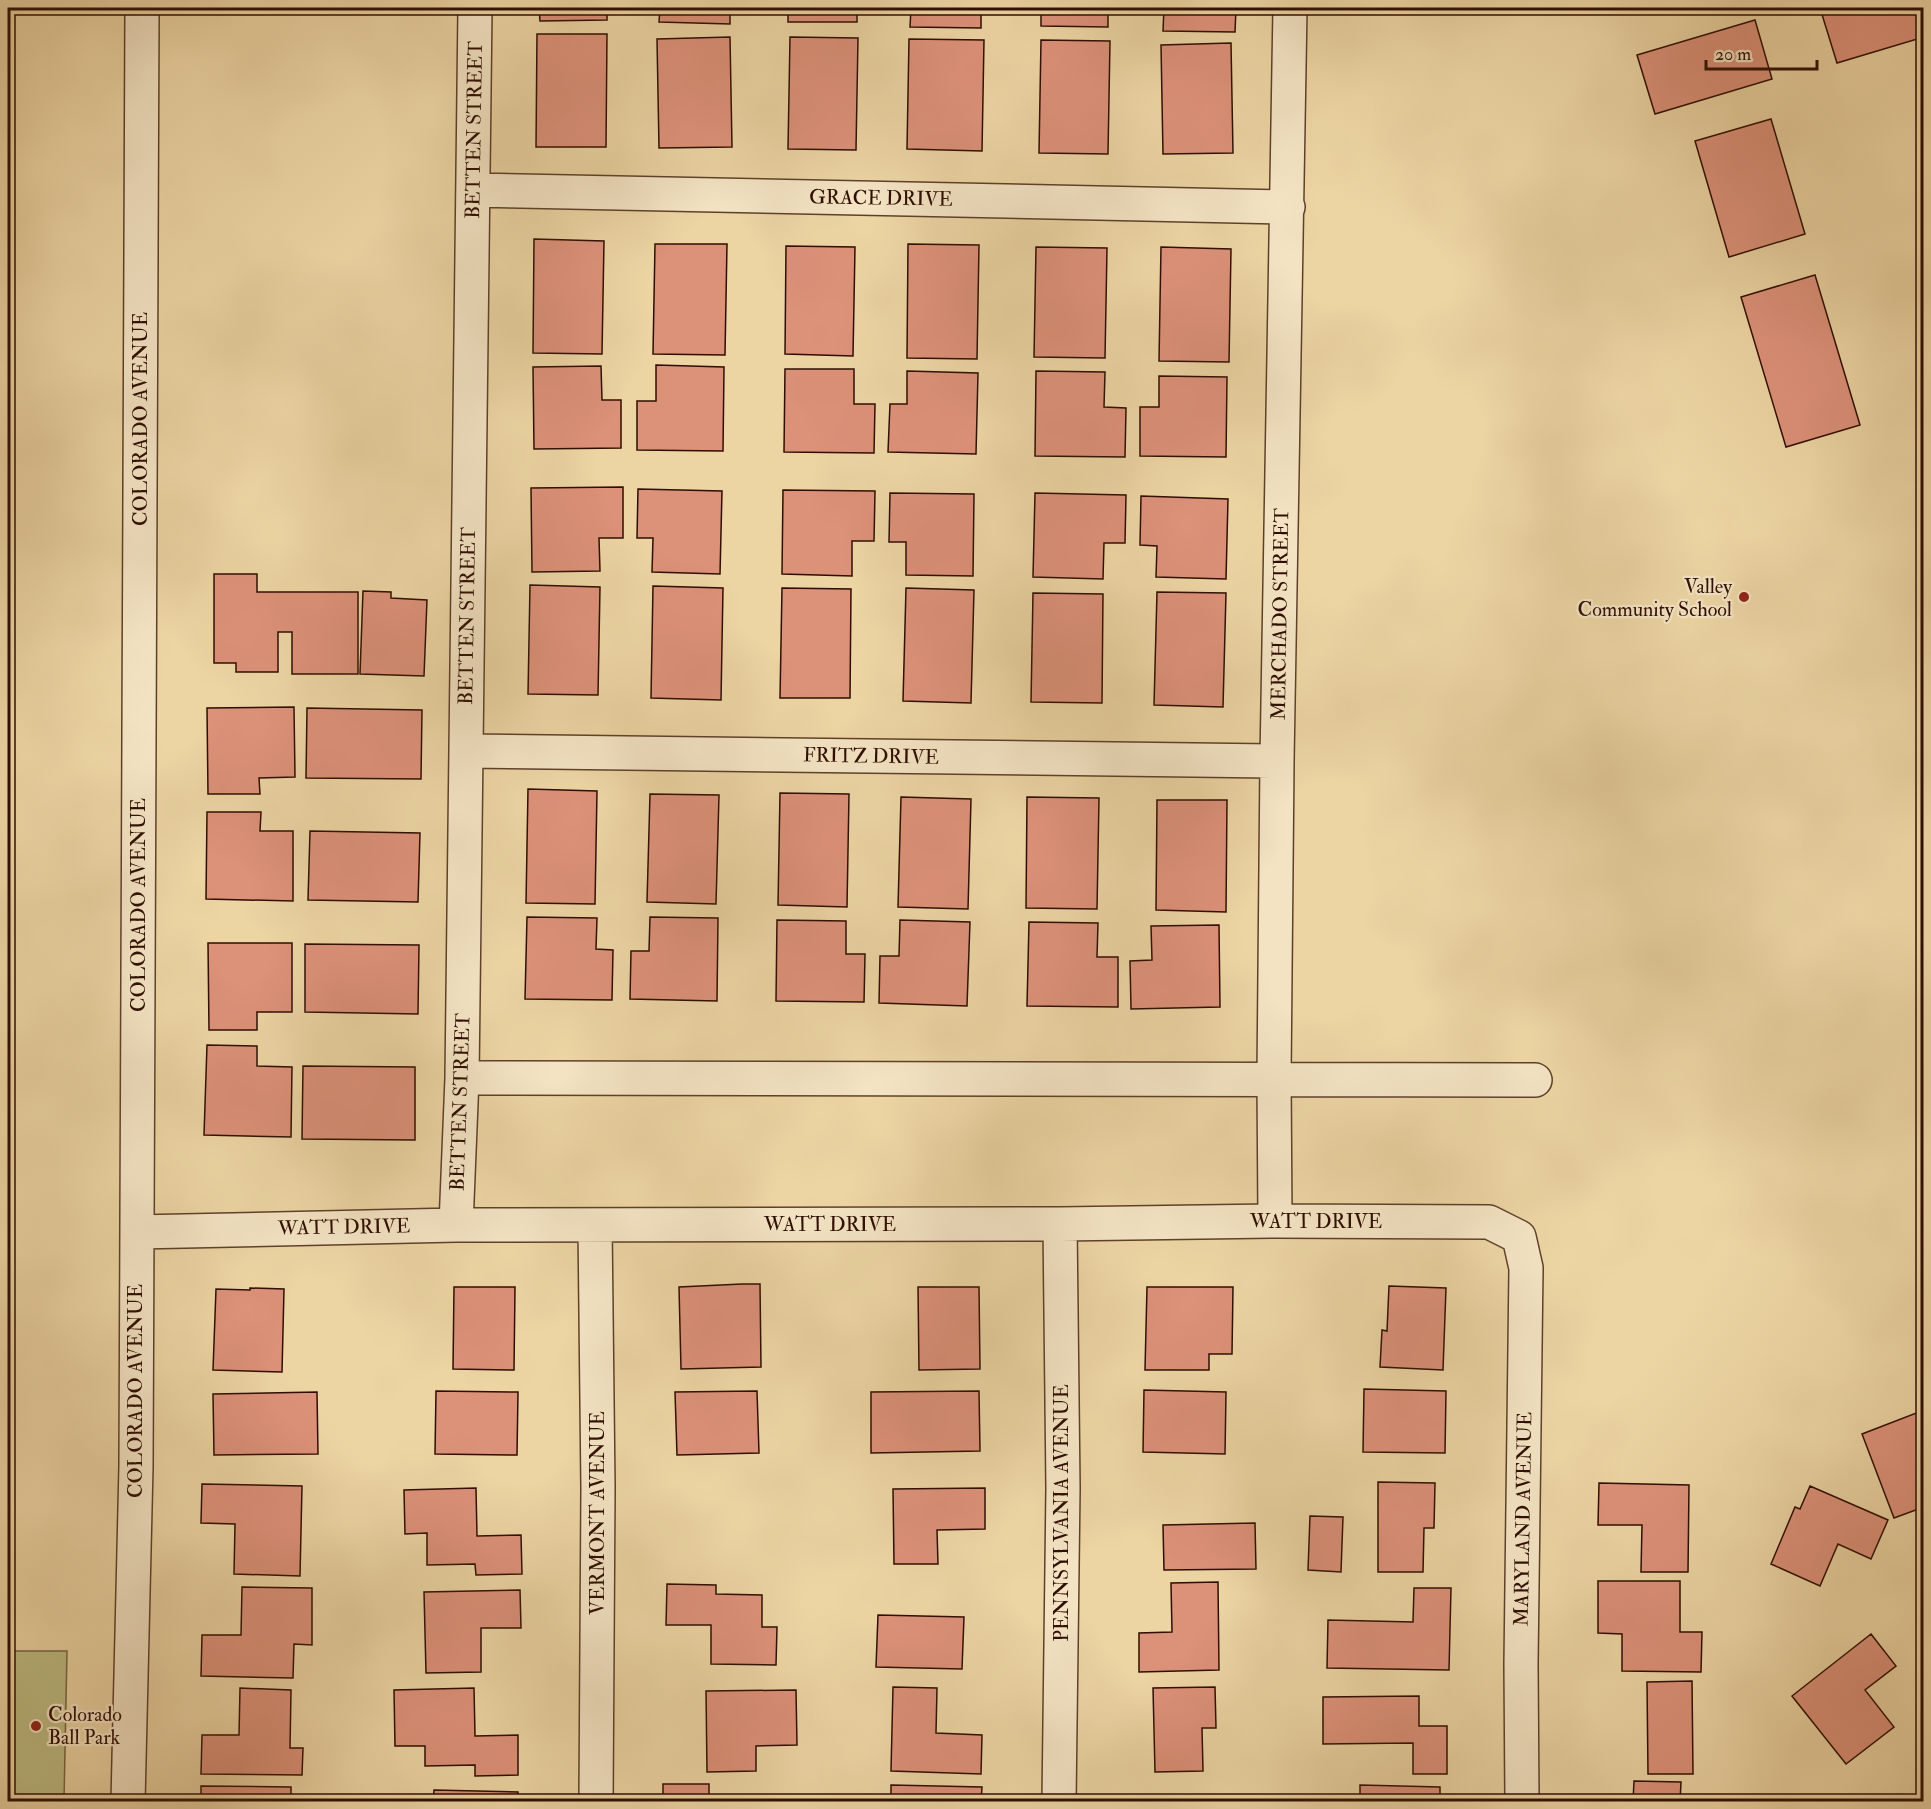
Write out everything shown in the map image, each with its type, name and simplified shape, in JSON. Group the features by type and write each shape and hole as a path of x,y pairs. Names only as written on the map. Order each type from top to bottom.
{"street":[{"name":"COLORADO AVENUE","path":"128,1802 135,1478 142,8"},
{"name":"BETTEN STREET","path":"456,1225 462,1078 475,8"},
{"name":"MERCHADO STREET","path":"1275,1221 1277,762 1290,8"},
{"name":"GRACE DRIVE","path":"473,190 1288,207"},
{"name":"FRITZ DRIVE","path":"466,751 1277,762"},
{"path":"462,1078 1535,1080"},
{"name":"WATT DRIVE","path":"136,1232 456,1225 1059,1224 1275,1221 1489,1222 1519,1237"},
{"name":"PENNSYLVANIA AVENUE","path":"1059,1224 1063,1488 1059,1802"},
{"name":"VERMONT AVENUE","path":"595,1225 598,1488 596,1802"},
{"name":"MARYLAND AVENUE","path":"1519,1237 1526,1268 1521,1664 1522,1802"}],"shaded area":[{"name":"Colorado Ball Park","path":"8,1651 67,1651 64,1801 8,1801"}],"building":[{"path":"539,8 607,8 607,20 540,21"},
{"path":"660,8 730,8 730,24 659,22"},
{"path":"788,8 857,8 857,22 788,22"},
{"path":"911,8 981,8 981,28 910,27"},
{"path":"1041,8 1108,8 1108,27 1041,26"},
{"path":"1164,8 1236,8 1235,32 1163,31"},
{"path":"1820,8 1924,8 1924,37 1837,63"},
{"path":"1755,20 1772,79 1655,114 1637,55"},
{"path":"537,34 607,34 606,147 536,147"},
{"path":"730,37 732,147 659,148 657,39"},
{"path":"790,37 858,38 856,150 788,149"},
{"path":"909,39 984,40 982,151 907,149"},
{"path":"1041,40 1110,41 1108,154 1039,153"},
{"path":"1231,43 1233,153 1163,154 1161,45"},
{"path":"1771,119 1805,234 1729,257 1695,141"},
{"path":"534,239 604,241 602,354 533,353"},
{"path":"655,244 727,244 725,355 653,354"},
{"path":"908,244 979,245 977,359 907,358"},
{"path":"786,246 855,247 853,356 785,354"},
{"path":"1036,247 1107,248 1105,358 1034,357"},
{"path":"1161,247 1231,249 1229,362 1159,361"},
{"path":"1815,275 1860,425 1786,447 1741,297"},
{"path":"656,365 724,367 723,451 637,450 637,401 656,401"},
{"path":"601,366 602,400 621,400 621,448 534,449 533,367"},
{"path":"785,369 854,369 854,404 875,404 874,453 784,452"},
{"path":"907,371 978,373 976,454 888,452 890,404 907,404"},
{"path":"1036,371 1105,372 1104,407 1126,408 1125,457 1035,456"},
{"path":"1159,376 1227,377 1226,457 1140,456 1140,407 1159,407"},
{"path":"623,487 623,538 599,538 600,571 532,572 531,488"},
{"path":"638,489 722,491 720,574 652,572 653,538 637,538"},
{"path":"783,490 875,491 874,541 852,541 852,576 782,574"},
{"path":"890,493 974,494 973,576 906,575 906,542 889,542"},
{"path":"1035,493 1126,495 1125,543 1104,543 1103,579 1033,577"},
{"path":"1141,496 1228,499 1226,579 1156,577 1157,546 1140,545"},
{"path":"214,574 257,574 257,592 358,592 358,674 292,674 292,632 278,632 278,672 236,672 236,663 214,663"},
{"path":"530,585 600,587 598,695 528,694"},
{"path":"653,586 723,588 721,700 651,698"},
{"path":"782,588 851,589 850,698 780,698"},
{"path":"906,588 974,590 971,703 903,701"},
{"path":"363,591 391,592 391,598 427,600 424,676 360,674"},
{"path":"1157,592 1226,593 1223,707 1154,705"},
{"path":"1033,593 1103,594 1102,703 1031,702"},
{"path":"294,707 295,777 259,778 260,794 208,794 207,708"},
{"path":"307,708 422,710 421,779 306,778"},
{"path":"528,789 597,791 595,904 526,903"},
{"path":"780,793 849,794 847,907 778,905"},
{"path":"650,794 719,795 716,904 647,902"},
{"path":"901,797 971,799 968,909 898,907"},
{"path":"1027,797 1099,798 1097,909 1026,908"},
{"path":"1157,800 1227,800 1226,912 1156,910"},
{"path":"207,812 261,812 260,831 293,831 293,901 206,899"},
{"path":"310,831 420,833 418,902 308,900"},
{"path":"527,917 597,918 596,949 613,950 612,1000 525,999"},
{"path":"650,917 718,918 717,1001 630,999 631,951 649,951"},
{"path":"777,920 846,921 846,954 865,954 864,1002 776,1001"},
{"path":"900,920 970,922 967,1006 879,1003 880,956 899,956"},
{"path":"1029,922 1098,923 1097,957 1118,957 1118,1007 1027,1006"},
{"path":"1219,925 1220,1007 1131,1009 1130,961 1152,960 1151,926"},
{"path":"208,943 292,943 292,1012 257,1012 257,1030 209,1030"},
{"path":"305,944 419,945 418,1014 305,1012"},
{"path":"207,1045 257,1046 257,1066 292,1067 291,1137 204,1135"},
{"path":"303,1066 415,1067 415,1140 302,1139"},
{"path":"760,1284 761,1367 681,1369 679,1287"},
{"path":"1389,1286 1446,1288 1443,1370 1380,1367 1382,1330 1387,1331"},
{"path":"454,1287 515,1287 514,1370 453,1369"},
{"path":"918,1287 979,1287 980,1369 919,1370"},
{"path":"1147,1287 1233,1287 1232,1354 1209,1354 1209,1370 1145,1370"},
{"path":"250,1288 284,1289 282,1372 213,1370 216,1289 250,1290"},
{"path":"1364,1389 1446,1391 1445,1453 1363,1452"},
{"path":"1144,1390 1226,1392 1225,1454 1143,1452"},
{"path":"436,1391 518,1392 517,1455 435,1454"},
{"path":"757,1391 759,1453 677,1455 675,1392"},
{"path":"979,1391 980,1451 871,1453 871,1392"},
{"path":"317,1392 318,1454 214,1455 213,1394"},
{"path":"1924,1410 1924,1507 1894,1518 1862,1434"},
{"path":"1378,1482 1435,1483 1434,1528 1424,1528 1423,1572 1378,1572"},
{"path":"1599,1483 1689,1485 1688,1572 1641,1572 1642,1525 1598,1525"},
{"path":"202,1484 302,1486 300,1576 234,1574 235,1524 201,1523"},
{"path":"1810,1486 1888,1520 1871,1559 1838,1544 1820,1586 1771,1564 1795,1507 1800,1509"},
{"path":"476,1488 477,1536 521,1535 522,1574 476,1575 475,1564 427,1565 427,1533 405,1534 404,1490"},
{"path":"985,1488 985,1529 937,1530 938,1564 894,1564 893,1489"},
{"path":"1310,1516 1343,1517 1341,1572 1308,1570"},
{"path":"1255,1523 1256,1569 1164,1570 1163,1525"},
{"path":"1598,1581 1680,1581 1680,1632 1702,1632 1701,1672 1622,1671 1622,1634 1598,1633"},
{"path":"1218,1582 1219,1670 1139,1672 1139,1633 1172,1632 1171,1583"},
{"path":"667,1584 716,1585 716,1594 762,1595 762,1627 777,1627 776,1665 711,1664 711,1625 666,1625"},
{"path":"242,1587 312,1588 312,1645 294,1644 293,1678 201,1676 202,1635 241,1635"},
{"path":"1414,1588 1451,1588 1449,1670 1327,1668 1328,1620 1413,1622"},
{"path":"520,1590 521,1628 481,1628 481,1672 426,1673 424,1592"},
{"path":"878,1615 964,1617 962,1669 876,1667"},
{"path":"1871,1634 1896,1666 1865,1690 1894,1727 1846,1764 1792,1696"},
{"path":"1692,1681 1693,1774 1648,1774 1647,1682"},
{"path":"893,1687 937,1688 936,1733 982,1735 981,1774 891,1771"},
{"path":"1215,1687 1216,1728 1202,1728 1203,1771 1155,1772 1153,1688"},
{"path":"240,1688 291,1690 290,1748 303,1748 302,1775 201,1774 202,1735 239,1735"},
{"path":"474,1688 475,1736 518,1735 518,1775 475,1776 475,1765 425,1766 425,1746 395,1746 394,1690"},
{"path":"796,1690 797,1745 756,1746 756,1771 707,1772 706,1691"},
{"path":"1419,1696 1419,1726 1447,1726 1447,1774 1413,1774 1413,1743 1323,1744 1323,1697"},
{"path":"1634,1781 1681,1782 1680,1802 1633,1802"},
{"path":"663,1784 709,1784 709,1802 663,1802"},
{"path":"891,1785 982,1787 981,1802 891,1802"},
{"path":"1360,1785 1440,1787 1440,1802 1360,1802"},
{"path":"201,1786 291,1787 291,1802 201,1802"},
{"path":"434,1790 518,1792 518,1802 433,1802"}],"place":[{"name":"Valley Community School","path":"1744,597"},
{"name":"Colorado Ball Park","path":"36,1726"}]}
